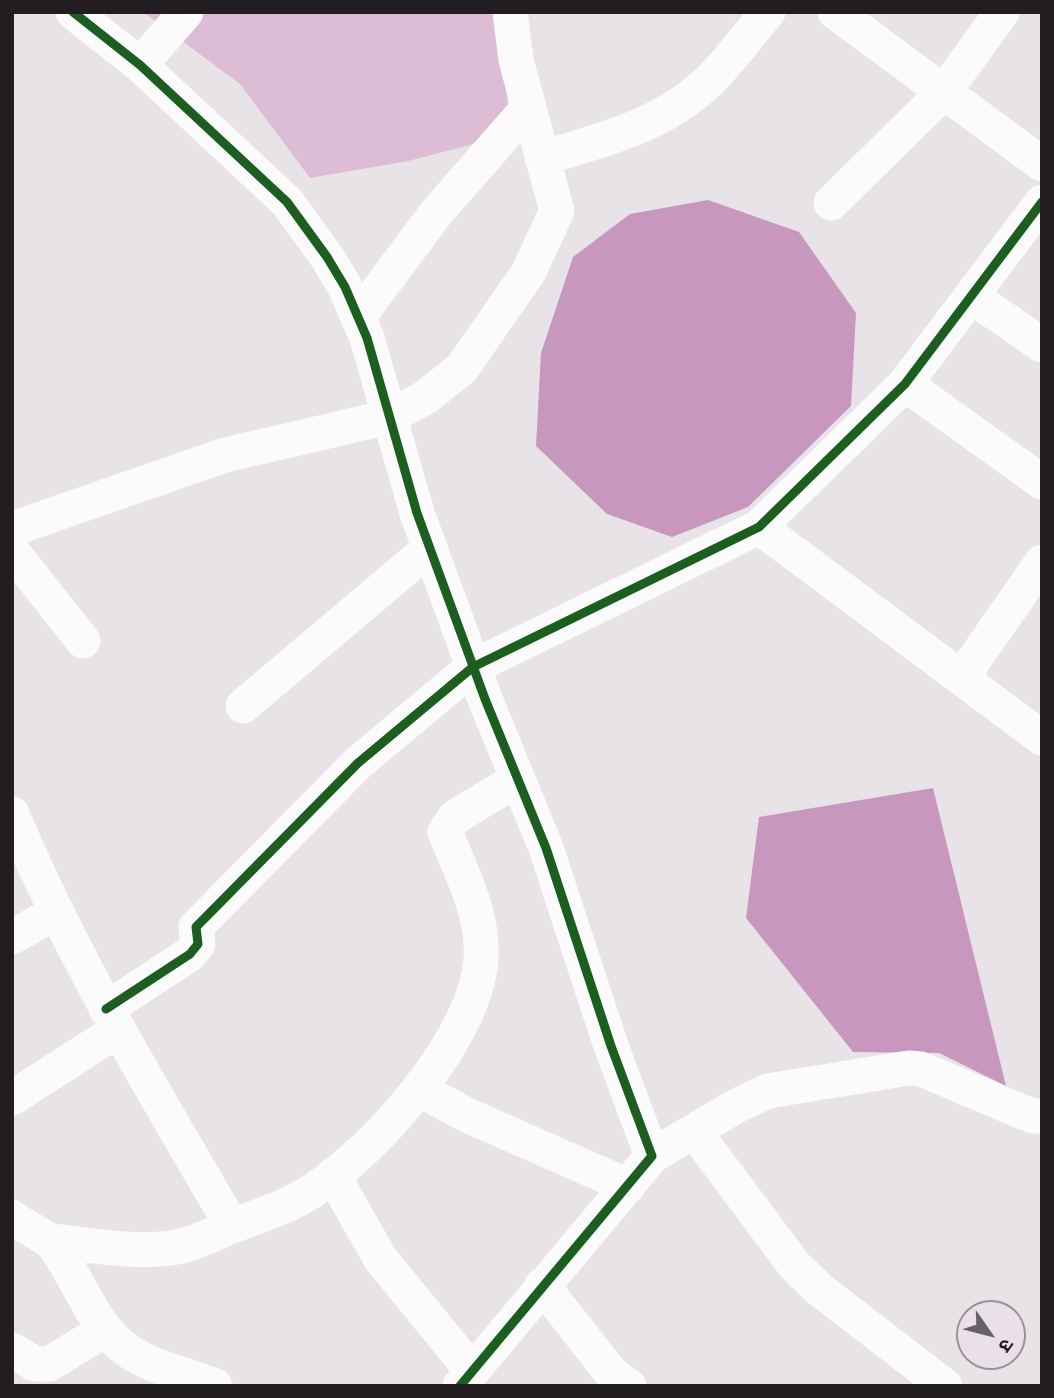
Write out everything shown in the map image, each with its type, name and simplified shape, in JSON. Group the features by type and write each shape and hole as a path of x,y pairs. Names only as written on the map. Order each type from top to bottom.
{"street":[{"path":"73,12 140,65 286,202 327,257 359,316 430,548 473,667 546,848 611,1046 652,1156"},
{"path":"140,65 186,12"},
{"path":"12,529 225,455 389,417 442,387 461,368 528,273 557,211 516,60 510,12"},
{"path":"542,158 637,129 675,109 709,82 768,12"},
{"path":"835,12 1042,164"},
{"path":"831,203 944,93 1002,12"},
{"path":"359,316 436,212 529,107"},
{"path":"12,1098 112,1020 190,954 198,944 196,927 210,910 282,843 358,763 473,667 759,527 905,384 1040,209"},
{"path":"971,296 1042,345"},
{"path":"905,384 1042,482"},
{"path":"759,527 1042,738"},
{"path":"243,706 430,548"},
{"path":"12,551 83,641"},
{"path":"962,677 1042,562"},
{"path":"12,1217 34,1234 50,1241 150,1251 181,1247 269,1213 309,1193 333,1175 420,1090 469,1006 481,959 480,926 445,832 455,817 517,779"},
{"path":"12,814 57,912 112,1020 232,1226"},
{"path":"12,937 57,912"},
{"path":"333,1175 380,1258 466,1378 652,1156 768,1091 909,1068 921,1069 1032,1116 1042,1116"},
{"path":"420,1090 467,1115 628,1186"},
{"path":"694,1131 795,1266 819,1289 945,1386"},
{"path":"50,1241 105,1330 132,1354 215,1386"},
{"path":"542,1285 612,1374 629,1386"},
{"path":"12,1350 35,1364 49,1364 105,1330"}],"shaded area":[{"path":"143,12 499,12 508,109 474,144 408,161 310,178 240,84"},
{"path":"708,200 799,232 856,313 851,406 748,507 672,537 607,514 536,446 541,353 573,257 630,214"},
{"path":"933,788 1006,1086 939,1053 853,1052 746,918 759,817"}],"cycle path":[{"path":"73,12 140,65 287,202 345,287 367,338 417,513 485,699 546,848 611,1046 652,1156 460,1386"},
{"path":"106,1009 190,954 198,944 196,927 358,763 473,667 759,527 905,384 1042,202"}]}
